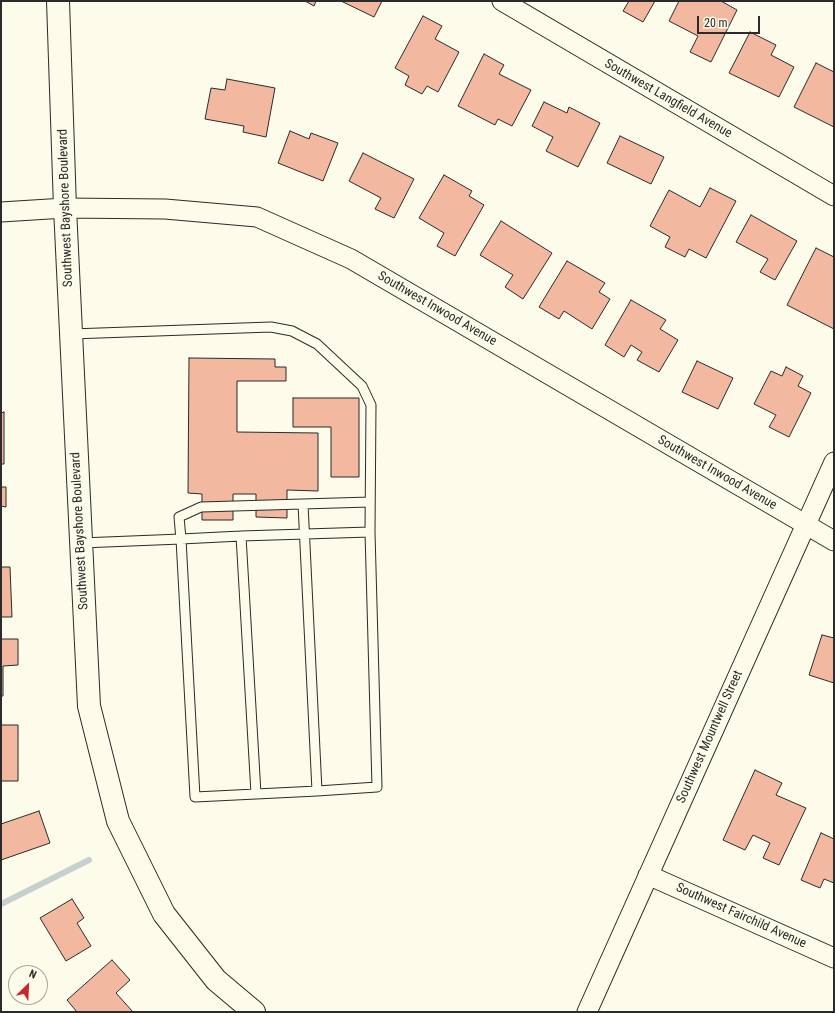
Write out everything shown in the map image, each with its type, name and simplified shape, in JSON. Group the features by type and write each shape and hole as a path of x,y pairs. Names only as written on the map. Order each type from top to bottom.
{"street":[{"name":"Southwest Bayshore Boulevard","path":"58,1 65,208 88,706 118,821 164,914 216,980 254,1012"},
{"name":"Southwest Langfield Avenue","path":"502,1 834,196"},
{"name":"Southwest Inwood Avenue","path":"1,212 65,208 165,209 257,217 352,259 834,541"},
{"name":"Southwest Mountwell Street","path":"587,1012 834,462"},
{"name":"Southwest Fairchild Avenue","path":"648,875 834,958"}],"lane":[{"path":"71,334 272,327 292,331 317,344 362,386 371,405 370,532 377,786 317,791 194,797 179,517 201,507 370,502"},
{"path":"303,504 317,791"},
{"path":"81,543 370,532"},
{"path":"241,536 256,794"}],"building":[{"path":"305,1 316,1 314,6"},
{"path":"341,1 382,1 374,17"},
{"path":"629,1 655,1 643,22 623,11"},
{"path":"679,1 721,1 737,10 711,62 690,52 698,36 669,21"},
{"path":"423,16 442,26 435,39 459,52 438,92 427,86 422,94 405,85 409,76 395,68"},
{"path":"750,32 776,45 771,55 794,67 779,97 729,73"},
{"path":"484,54 504,65 499,74 531,90 512,126 498,119 495,125 458,106"},
{"path":"816,63 834,72 834,127 794,107"},
{"path":"227,79 275,88 266,137 243,132 244,126 205,119 211,88 225,90"},
{"path":"544,102 567,113 569,107 600,123 578,167 546,151 553,137 532,126"},
{"path":"290,131 309,139 311,133 338,143 323,181 278,163"},
{"path":"620,136 664,157 651,184 607,163"},
{"path":"363,153 414,179 394,218 375,209 381,198 349,181"},
{"path":"444,175 472,191 469,196 484,205 455,256 437,246 444,233 419,218"},
{"path":"710,188 736,201 706,258 689,249 685,257 665,247 670,237 650,226 669,190 700,207"},
{"path":"751,215 797,241 775,280 760,272 768,259 736,242"},
{"path":"501,221 552,253 523,299 505,287 513,275 480,255"},
{"path":"816,248 834,257 834,329 787,305"},
{"path":"567,261 605,283 599,292 610,299 592,329 564,311 559,319 539,307"},
{"path":"631,300 666,320 660,329 678,340 659,372 637,360 642,352 631,345 624,357 605,345"},
{"path":"189,358 275,359 275,367 286,367 286,381 237,381 237,432 318,433 318,491 287,490 287,518 256,517 256,494 233,494 233,520 202,520 202,494 188,493"},
{"path":"697,361 733,378 718,409 682,392"},
{"path":"786,367 803,376 798,386 811,393 789,437 769,427 776,415 754,404 771,371 782,376"},
{"path":"293,398 359,398 359,477 331,477 331,427 293,427"},
{"path":"4,412 4,464 1,464 1,413"},
{"path":"1,487 6,487 6,507 1,506"},
{"path":"1,567 10,567 12,617 1,617"},
{"path":"822,635 834,638 834,683 809,675"},
{"path":"1,639 18,639 18,665 3,666 3,696 1,696"},
{"path":"1,725 18,725 18,781 1,781"},
{"path":"755,770 782,783 776,795 806,808 779,865 763,858 770,843 753,835 745,850 723,840"},
{"path":"39,811 50,843 1,860 1,824"},
{"path":"821,833 834,839 834,883 824,879 820,888 801,880"},
{"path":"72,899 84,918 77,923 91,946 66,961 40,918"},
{"path":"112,960 130,980 116,993 133,1012 77,1012 67,1000"}],"waterway":[{"path":"1,904 89,860"}]}
